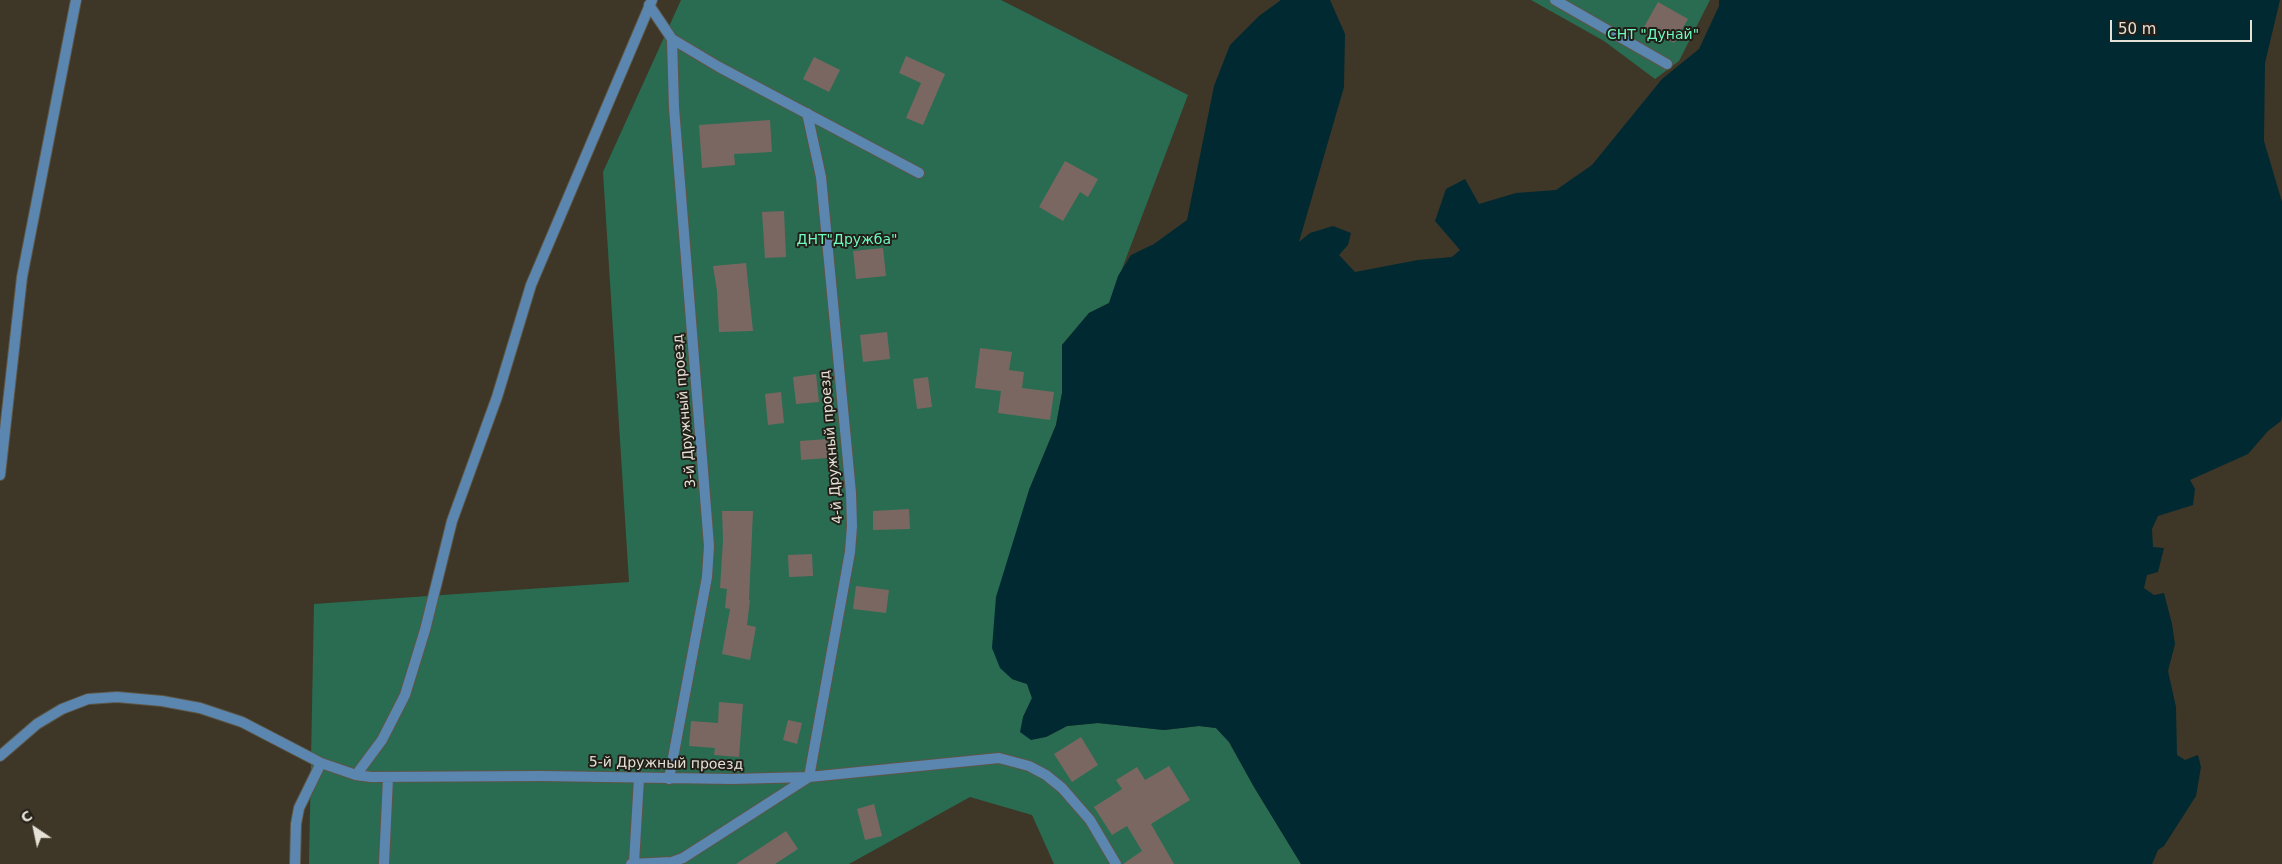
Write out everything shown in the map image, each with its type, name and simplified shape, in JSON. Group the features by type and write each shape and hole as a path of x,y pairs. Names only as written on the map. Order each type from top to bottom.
{"street":[{"path":"0,475 22,277 76,0"},
{"path":"1556,0 1667,64"},
{"path":"651,2 672,39 719,67 919,173"},
{"path":"356,775 382,740 405,695 425,630 452,521 497,397 531,285 651,2"},
{"name":"3-й Дружный проезд","path":"669,779 707,577 709,546 674,108 672,39"},
{"name":"4-й Дружный проезд","path":"807,113 821,178 851,493 852,526 850,552 809,777"},
{"name":"5-й Дружный проезд","path":"0,756 37,724 62,709 88,699 117,697 162,701 200,708 242,722 321,763 356,775 388,778 542,776 669,779 809,777 980,759 1012,760 1046,775 1062,788 1090,820 1116,864"},
{"path":"295,864 296,824 299,808 321,763"},
{"path":"639,778 632,864 672,862 683,858 809,777"},
{"path":"384,864 388,778"}],"green space":[{"name":"ДНТ\"Дружба\"","path":"681,0 1001,0 1188,95 1109,303 1089,313 1062,345 1062,393 1056,425 1029,490 1012,679 1027,684 1032,698 1023,717 1046,737 1067,726 1098,723 1164,730 1199,726 1216,728 1229,742 1301,864 1054,864 1032,815 970,797 849,864 309,864 314,604 629,582 603,172"},
{"name":"СНТ \"Дунай\"","path":"1531,0 1710,0 1679,61 1655,79 1604,41"}],"water":[{"path":"1281,0 1330,0 1345,34 1344,87 1299,242 1310,233 1333,226 1351,233 1348,245 1339,255 1355,272 1418,260 1452,257 1460,250 1435,221 1446,189 1465,179 1479,204 1516,193 1556,190 1592,165 1662,79 1699,49 1719,6 1719,0 2280,0 2265,63 2264,141 2282,202 2282,416 2281,421 2268,431 2248,454 2190,480 2195,489 2193,505 2158,516 2152,529 2153,547 2164,548 2158,572 2147,575 2144,588 2154,595 2164,593 2172,624 2175,644 2168,671 2176,707 2177,755 2185,760 2198,755 2201,767 2196,796 2164,846 2158,850 2152,864 1301,864 1229,742 1216,728 1199,726 1164,730 1098,723 1067,726 1046,737 1031,740 1020,732 1023,717 1032,698 1027,684 1012,679 1000,668 992,648 996,597 1029,490 1056,425 1062,393 1062,345 1089,313 1109,303 1118,276 1131,255 1154,244 1187,220 1214,86 1230,45 1259,16"}],"building":[{"path":"1658,2 1688,19 1674,43 1644,27"},
{"path":"906,56 945,74 923,125 906,118 921,83 899,73"},
{"path":"814,57 840,70 829,92 803,79"},
{"path":"770,120 772,152 734,154 735,165 702,168 699,125"},
{"path":"1065,161 1098,179 1088,197 1080,192 1063,221 1039,207"},
{"path":"784,211 786,257 765,258 762,212"},
{"path":"883,248 886,276 856,279 853,251"},
{"path":"746,263 753,331 719,332 717,291 713,266"},
{"path":"887,332 890,359 863,362 860,335"},
{"path":"980,348 1012,352 1009,370 1024,372 1022,388 1054,392 1050,420 998,413 1001,391 975,388"},
{"path":"816,374 819,402 796,404 793,377"},
{"path":"928,377 932,407 917,409 913,379"},
{"path":"781,392 784,423 768,425 765,394"},
{"path":"827,439 828,458 801,460 800,441"},
{"path":"909,509 910,529 873,530 873,511"},
{"path":"722,511 753,511 750,600 747,625 756,627 750,660 722,654 730,609 725,608 727,589 720,588 723,540"},
{"path":"812,554 813,576 789,577 788,555"},
{"path":"856,586 889,590 886,613 853,609"},
{"path":"719,702 743,704 739,757 714,755 715,748 689,746 691,721 718,723"},
{"path":"788,720 802,723 797,744 783,740"},
{"path":"1081,737 1098,765 1072,782 1054,754"},
{"path":"1169,766 1190,800 1151,824 1174,864 1123,864 1142,851 1127,826 1112,835 1094,807 1122,789 1116,780 1137,767 1145,780"},
{"path":"874,804 882,836 865,840 857,809"},
{"path":"786,831 798,849 775,864 736,864"}]}
